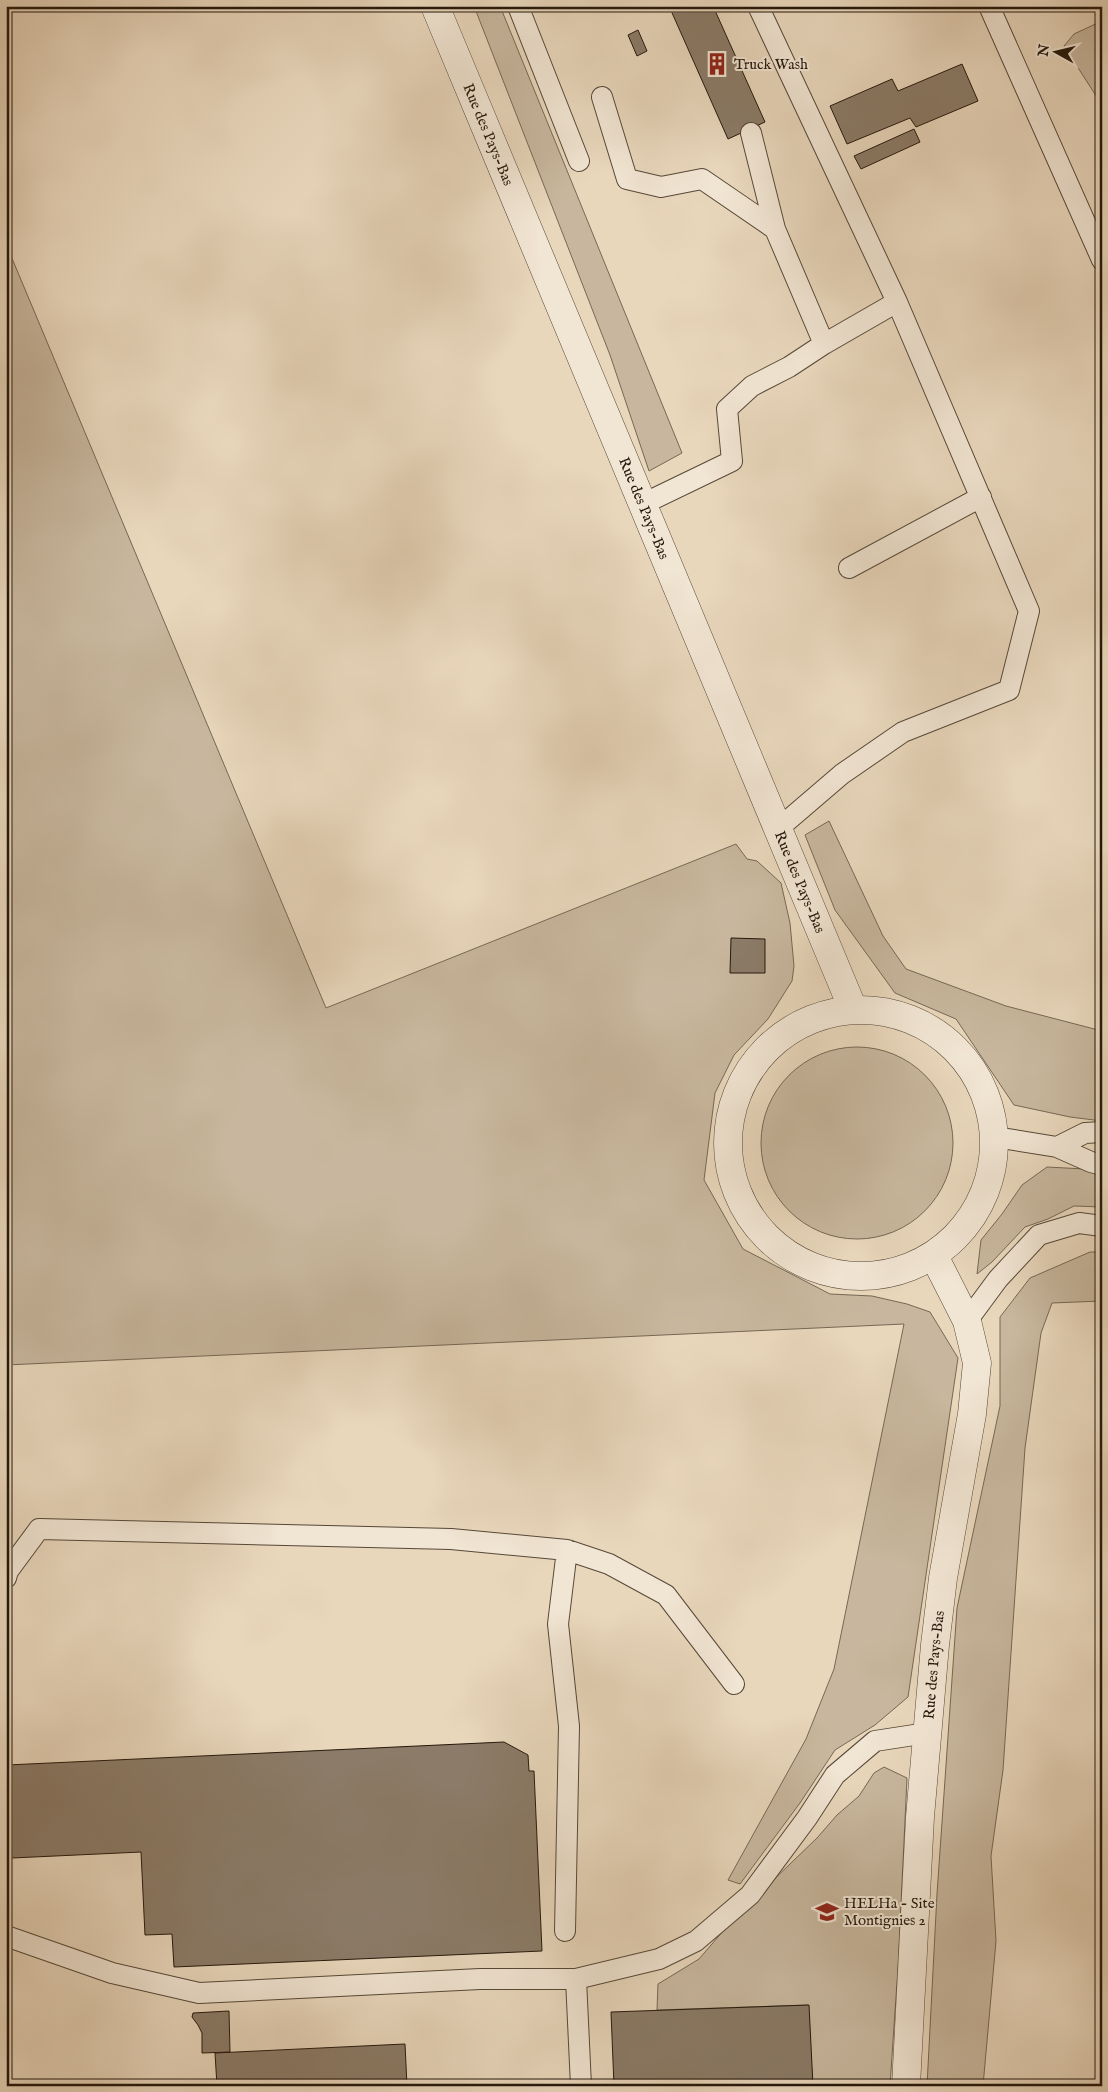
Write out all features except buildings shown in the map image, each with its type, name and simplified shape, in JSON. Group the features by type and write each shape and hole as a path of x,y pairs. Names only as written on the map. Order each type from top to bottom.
{"street":[{"name":"Rue des Pays-Bas","path":"435,6 853,1009"},
{"path":"853,1009 895,1014 934,1030 965,1059 986,1095 995,1137 989,1183 967,1224 934,1256 893,1273 867,1276 849,1277 806,1266 770,1241 743,1206 729,1164 730,1119 745,1078 772,1043 810,1020 853,1009"},
{"name":"Rue des Pays-Bas","path":"906,2086 920,1816 927,1733 943,1578 972,1414 977,1363 967,1321 934,1256"}],"lane":[{"path":"518,6 579,160"},
{"path":"758,6 897,302 1029,611 1009,690 903,732 842,774 779,828"},
{"path":"989,6 1102,260"},
{"path":"602,97 627,179 661,187 702,179 775,229"},
{"path":"751,132 775,229 824,344"},
{"path":"644,504 732,461 727,408 752,386 789,367 824,344 897,302"},
{"path":"849,568 981,497"},
{"path":"1057,1147 1085,1133 1102,1132"},
{"path":"995,1137 1057,1147 1102,1165"},
{"path":"967,1321 998,1279 1039,1235 1079,1223 1102,1226"},
{"path":"6,1578 8,1571 39,1529 451,1539 567,1550 609,1564 666,1595 734,1684"},
{"path":"565,1931 569,1726 558,1624 567,1550"},
{"path":"6,1936 112,1974 199,1993 480,1979 576,1979 659,1959 696,1941 750,1895 835,1775 875,1740 927,1733"},
{"path":"576,1979 582,2086"}],"shaded area":[{"path":"474,6 500,6 682,453 649,471 610,355"},
{"path":"1102,21 1102,105 1064,46 1074,34"},
{"path":"6,244 326,1008 736,844 747,859 757,861 781,883 790,923 794,966 792,981 768,1019 734,1055 715,1093 704,1180 743,1249 830,1294 872,1296 907,1304 930,1312 958,1358 908,1697 875,1725 835,1750 800,1803 740,1884 728,1880 806,1739 834,1669 904,1324 6,1365"},
{"path":"829,821 883,936 906,969 1006,1006 1102,1031 1102,1092 1096,1096 1102,1103 1102,1121 1070,1117 1014,1105 956,1019 895,993 835,910 805,835"},
{"path":"857,1047 876,1049 894,1054 910,1063 925,1075 937,1090 946,1106 951,1124 953,1143 951,1162 946,1180 937,1196 925,1211 910,1223 894,1232 876,1237 857,1239 838,1237 820,1232 804,1223 789,1211 777,1196 768,1180 763,1162 761,1143 763,1124 768,1106 777,1090 789,1075 804,1063 820,1054 838,1049"},
{"path":"1047,1167 1085,1169 1102,1177 1102,1207 1074,1206 1048,1219 1025,1227 992,1262 977,1274 981,1240 1022,1185"},
{"path":"1090,1252 1102,1252 1102,1301 1052,1303 1041,1333 1025,1448 1003,1770 991,1856 996,1941 983,2086 927,2086 937,1894 957,1608 1000,1406 1000,1317 1030,1278"},
{"name":"HELHa - Site Montignies 2","path":"884,1767 907,1778 890,2086 812,2086 808,2005 657,2010 658,1984 699,1959 736,1916 817,1838 837,1815 859,1796 874,1773"}],"place":[{"name":"Truck Wash","path":"717,64"},
{"name":"HELHa - Site Montignies 2","path":"827,1912"}]}
